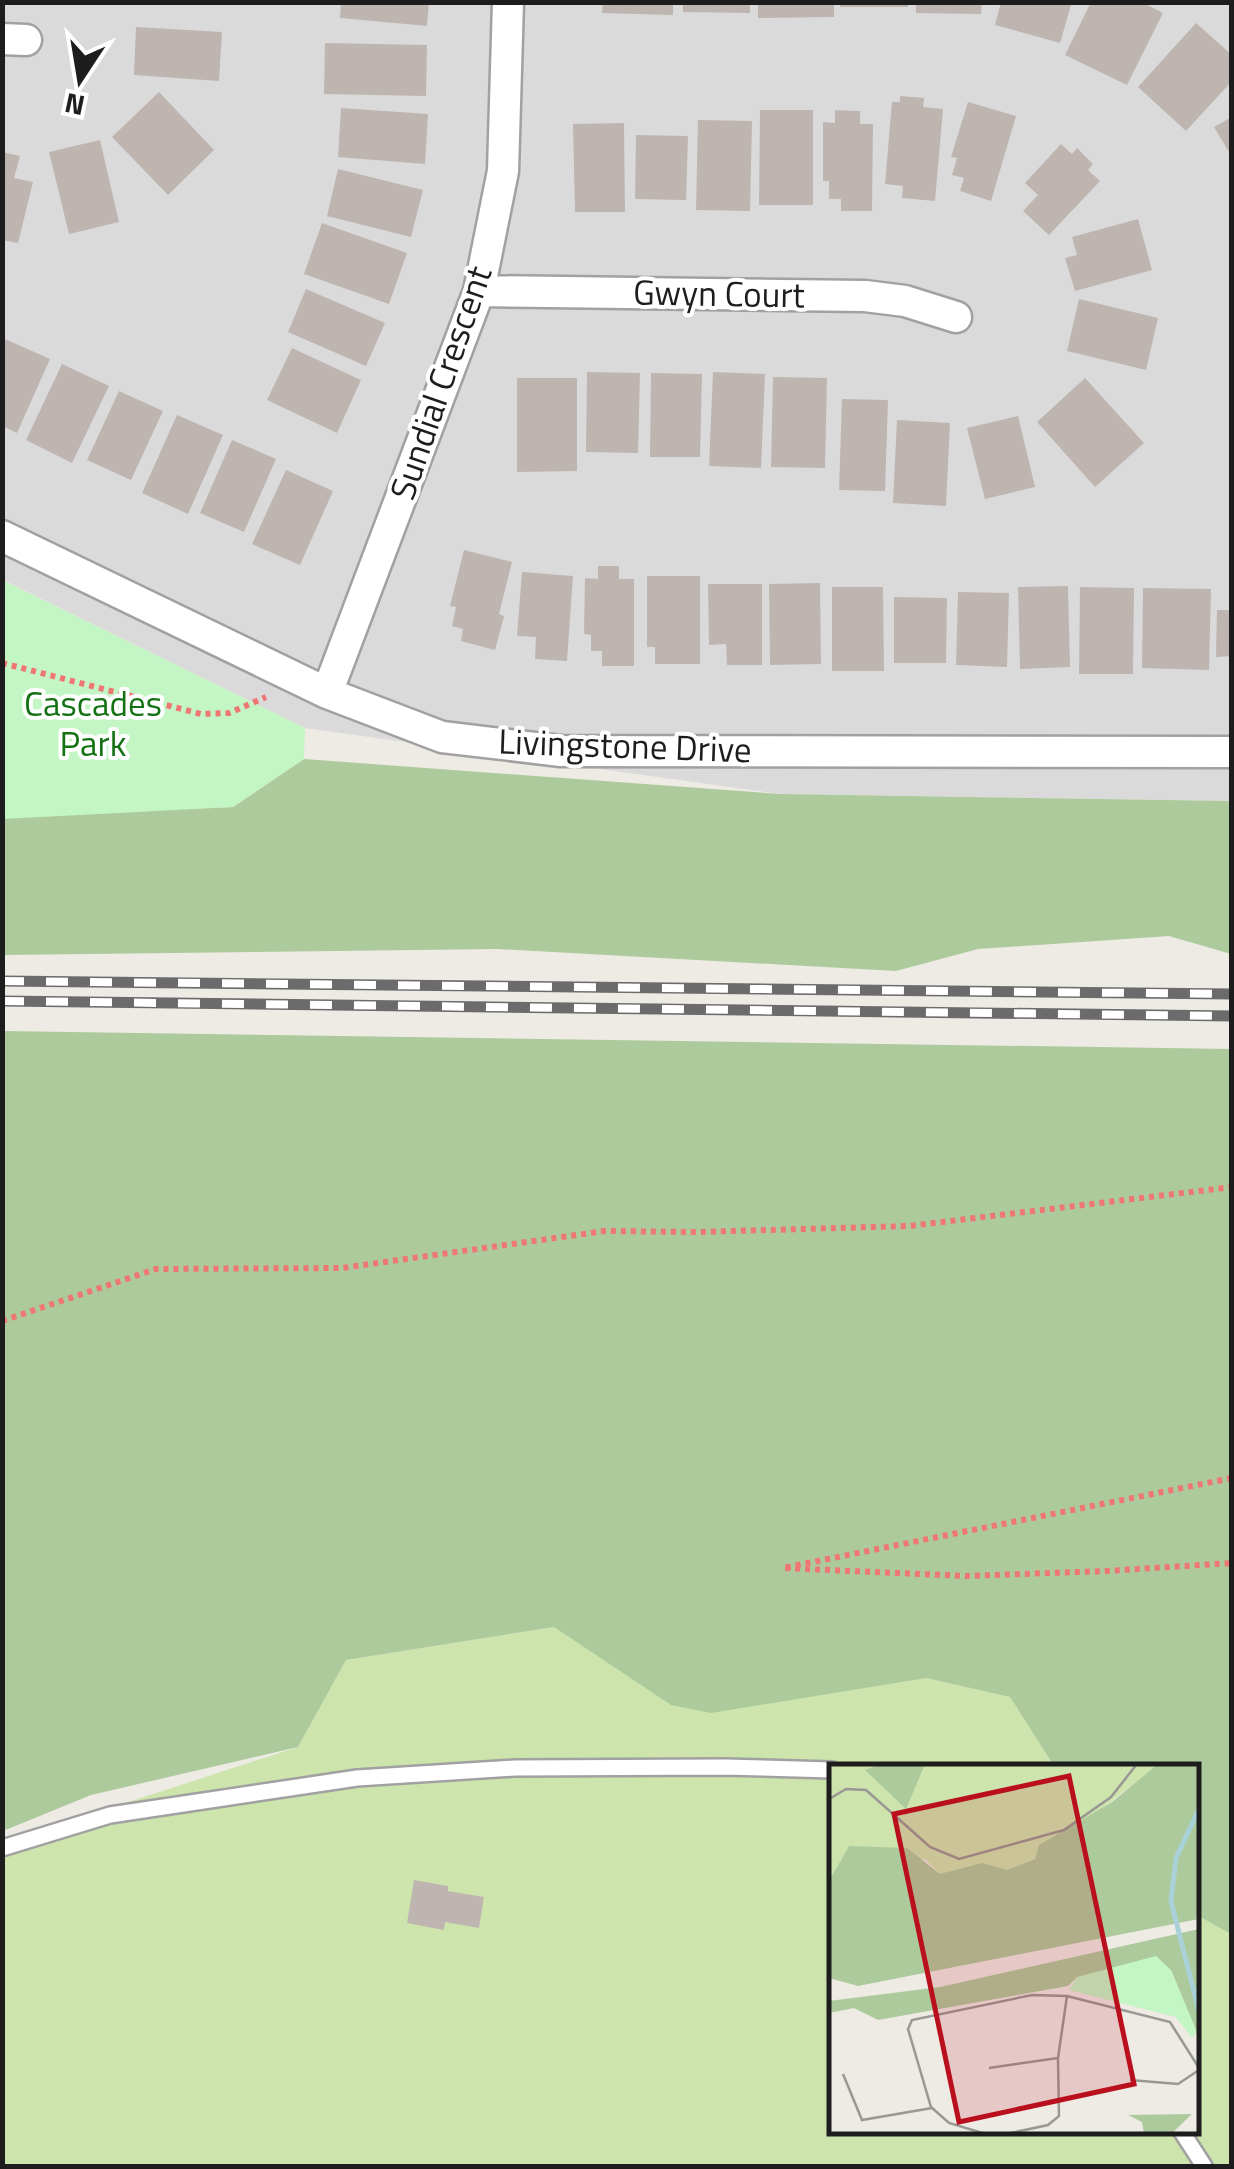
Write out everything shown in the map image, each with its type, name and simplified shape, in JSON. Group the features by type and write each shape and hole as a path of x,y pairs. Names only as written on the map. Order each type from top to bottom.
{"street":[{"name":"Sundial Crescent","path":"315,686 479,291 502,170 508,2"},
{"name":"Gwyn Court","path":"479,291 865,296 905,301 956,316"},
{"name":"Livingstone Drive","path":"2,536 315,686 442,736 562,751 1232,752"}],"lane":[{"path":"2,1848 110,1815 358,1778 515,1768 829,1770"},
{"path":"1183,2134 1204,2166"}],"path":[{"path":"2,663 201,714 229,714 315,686"},
{"path":"2,1321 156,1269 342,1268 605,1231 909,1226 1232,1187"},
{"path":"1232,1478 782,1568 966,1576 1106,1572 1232,1562"}],"shaded area":[{"path":"2,3 1231,3 1231,801 780,794 305,728 3,580"}],"green space":[{"name":"Cascades Park","path":"2,580 305,728 304,759 233,807 3,819"},
{"path":"304,759 780,794 1231,801 1231,954 1169,936 978,949 896,971 497,949 3,955 2,815 233,807"},
{"path":"3,1031 1231,1049 1231,1934 1199,1916 1199,1764 1053,1764 1010,1697 926,1678 711,1713 671,1705 554,1627 346,1660 298,1747 91,1795 3,1831"},
{"path":"554,1627 926,1678 1010,1697 1053,1764 829,1764 829,2134 1199,2134 1199,1902 1231,1927 1231,2166 3,2166 2,1843 298,1747 346,1660"}],"building":[{"path":"341,2 429,2 427,26 340,18"},
{"path":"603,2 673,2 673,15 602,13"},
{"path":"683,2 750,2 750,13 683,12"},
{"path":"758,2 834,2 834,17 758,18"},
{"path":"840,2 908,2 908,7 840,7"},
{"path":"916,2 982,2 981,14 916,13"},
{"path":"1001,2 1072,2 1060,43 995,25"},
{"path":"1091,2 1142,2 1163,13 1127,85 1065,55"},
{"path":"1196,23 1232,55 1232,81 1186,131 1138,87"},
{"path":"136,27 222,32 219,81 134,75"},
{"path":"325,43 427,45 426,96 324,94"},
{"path":"159,92 214,150 168,195 112,137"},
{"path":"900,96 924,98 923,107 943,109 935,201 902,198 903,186 885,184 892,102 900,102"},
{"path":"968,102 1016,116 991,201 960,191 964,178 952,175 957,158 951,157"},
{"path":"341,108 428,114 425,164 338,157"},
{"path":"760,110 813,110 813,205 759,205"},
{"path":"835,110 860,111 860,124 873,124 872,211 841,211 841,199 829,199 829,181 823,181 823,122 835,123"},
{"path":"1232,117 1232,157 1214,127"},
{"path":"698,120 752,121 750,211 696,210"},
{"path":"624,123 625,212 575,212 573,124"},
{"path":"636,135 688,136 686,200 635,199"},
{"path":"100,140 119,222 69,234 49,152"},
{"path":"1061,144 1072,154 1077,148 1093,164 1088,170 1100,181 1049,235 1023,211 1038,195 1025,183"},
{"path":"2,152 20,156 14,178 33,182 18,243 2,240"},
{"path":"338,169 423,190 411,237 327,216"},
{"path":"1138,219 1152,270 1075,291 1065,258 1077,255 1072,237"},
{"path":"322,223 407,253 389,304 304,274"},
{"path":"306,289 385,323 366,366 288,332"},
{"path":"1079,299 1158,318 1146,370 1067,351"},
{"path":"5,339 50,359 17,433 2,426"},
{"path":"292,348 361,380 337,433 267,400"},
{"path":"62,364 109,386 72,463 26,440"},
{"path":"587,372 640,373 638,453 586,452"},
{"path":"713,372 765,374 761,468 709,466"},
{"path":"651,373 702,374 700,457 650,457"},
{"path":"773,377 827,378 825,468 771,467"},
{"path":"517,378 577,378 577,471 517,472"},
{"path":"1085,378 1144,443 1095,487 1037,422"},
{"path":"119,391 163,411 131,480 87,460"},
{"path":"842,399 888,400 885,491 839,490"},
{"path":"177,415 223,435 188,514 142,493"},
{"path":"1018,416 1035,487 985,499 967,428"},
{"path":"897,420 950,423 946,506 893,503"},
{"path":"232,440 276,459 244,532 200,513"},
{"path":"286,470 333,491 300,565 252,544"},
{"path":"464,550 512,562 495,650 461,641 463,629 452,626 456,607 450,606"},
{"path":"598,566 619,566 619,579 634,579 634,666 602,666 602,651 591,651 591,635 584,634 585,578 598,579"},
{"path":"522,572 573,576 567,661 535,659 536,637 517,636"},
{"path":"647,576 700,576 700,664 655,664 655,647 647,647"},
{"path":"820,583 821,664 770,665 769,584"},
{"path":"708,584 762,584 762,665 727,665 726,644 709,645"},
{"path":"1068,586 1070,667 1020,669 1018,587"},
{"path":"832,587 883,587 884,671 832,671"},
{"path":"1080,587 1134,588 1133,674 1079,674"},
{"path":"1143,588 1211,589 1209,670 1142,668"},
{"path":"958,592 1009,593 1007,667 956,665"},
{"path":"894,597 947,598 946,663 894,663"},
{"path":"1217,610 1232,610 1232,656 1216,657"},
{"path":"414,1880 484,1897 479,1928 445,1922 444,1930 407,1923"}],"railway":[{"path":"2,981 1232,994"},
{"path":"2,1001 1232,1016"}]}
